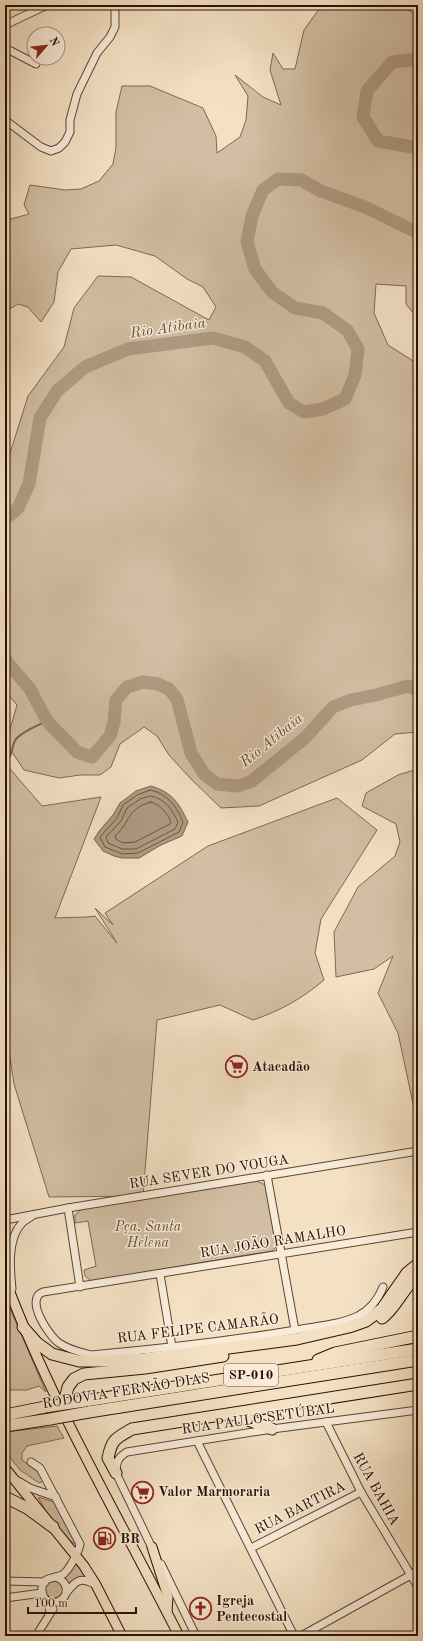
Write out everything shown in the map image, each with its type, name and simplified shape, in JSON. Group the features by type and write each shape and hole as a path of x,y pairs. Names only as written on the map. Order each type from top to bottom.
{"highway":[{"path":"23,1327 37,1344 52,1354 79,1361 144,1359 297,1339 350,1327 366,1320 382,1309 407,1273 418,1264"},
{"path":"62,1412 68,1387 74,1379 84,1374 145,1368 284,1348 320,1342 355,1333 371,1326 386,1315 397,1302 410,1282 418,1276"},
{"path":"291,1369 335,1353 418,1336"},
{"name":"RODOVIA FERNÃO DIAS","path":"5,1414 418,1349"},
{"name":"RODOVIA FERNÃO DIAS","path":"5,1426 418,1360"},
{"path":"116,1473 108,1458 111,1444 119,1436 132,1430 418,1384"},
{"path":"231,1414 272,1429"},
{"path":"5,1497 27,1508 53,1527"}],"main road":[{"path":"5,1278 23,1327 62,1412 179,1636"},
{"path":"5,1468 76,1555 96,1585 122,1636"},
{"path":"152,1547 168,1597 167,1613"}],"street":[{"path":"5,25 47,5"},
{"path":"5,120 41,147 50,151 59,148 65,142 70,132 70,120 77,94 96,53 110,37 115,27 115,5"},
{"path":"5,50 11,51 26,59"},
{"name":"RUA SEVER DO VOUGA","path":"5,1220 36,1213 418,1151"},
{"path":"267,1175 295,1330"},
{"path":"68,1208 80,1287"},
{"path":"12,1299 10,1274 11,1251 15,1234 22,1223 36,1213"},
{"name":"RUA JOÃO RAMALHO","path":"38,1294 418,1232"},
{"path":"160,1274 172,1347"},
{"name":"RUA FELIPE CAMARÃO","path":"38,1294 36,1298 37,1308 42,1323 49,1334 59,1343 74,1351 91,1355 212,1343 324,1326 359,1315 370,1308 378,1299 383,1287"},
{"name":"RUA PAULO SETÚBAL","path":"116,1473 117,1461 121,1455 127,1452 272,1429 418,1410"},
{"name":"RUA BAHIA","path":"326,1422 361,1492 415,1573 418,1587"},
{"path":"197,1441 294,1636"},
{"path":"31,1462 40,1468 80,1540 80,1550 68,1569 63,1574 51,1577 43,1585 42,1593 50,1613"},
{"path":"116,1473 196,1636"},
{"path":"14,1479 30,1488 56,1497"},
{"name":"RUA BARTIRA","path":"251,1548 361,1492"},
{"path":"301,1636 415,1573"},
{"path":"55,1577 65,1583 67,1592"},
{"path":"36,1636 50,1613 76,1582 82,1579 88,1580 96,1585"},
{"path":"5,1582 45,1582"},
{"path":"5,1598 42,1593"},
{"path":"46,1600 55,1602 62,1599"}],"green space":[{"path":"322,5 401,5 418,17 418,319 406,304 406,286 376,284 374,313 388,345 418,364 418,732 395,734 362,760 259,806 221,808 169,755 157,736 144,727 120,744 111,767 100,775 80,775 59,778 24,770 6,743 17,705 5,691 5,469 28,396 64,347 74,308 98,276 131,277 209,320 216,307 203,287 187,279 155,256 116,245 71,249 58,272 54,302 41,322 28,307 18,304 6,311 5,317 5,219 11,219 29,214 24,205 30,185 65,190 81,189 99,181 113,164 116,148 116,112 122,86 150,86 203,108 216,136 217,153 240,137 246,120 248,96 235,75 263,97 281,105 270,70 273,53 283,69 295,69 304,30"},
{"path":"5,763 42,806 101,797 55,918 95,916 117,943 95,908 113,925 105,913 208,846 337,798 377,830 321,919 315,953 324,980 308,993 291,1003 253,1020 220,1005 157,1020 143,1196 49,1197 14,1084 5,1026"},
{"path":"418,769 418,1127 398,1033 378,993 393,956 374,969 336,977 334,932 358,887 395,856 400,842 396,824 362,806 366,793 398,775"},
{"name":"Pça. Santa Helena","path":"257,1181 267,1186 276,1243 276,1247 272,1251 91,1281 85,1276 84,1270 96,1266 88,1221 75,1223 75,1215 82,1209"},
{"path":"5,1297 46,1392 39,1386 27,1390 5,1390"},
{"path":"57,1426 64,1438 27,1446 22,1453 22,1460 42,1475 44,1481 39,1483 20,1470 5,1451 5,1432"},
{"path":"38,1497 57,1503 78,1545 66,1538 60,1531"},
{"path":"74,1561 86,1577 80,1577 67,1586 63,1577"},
{"path":"54,1580 60,1583 63,1589 60,1595 54,1598 48,1595 45,1589 48,1583"}],"water":[{"path":"151,786 170,795 178,804 188,822 182,836 161,845 139,858 122,858 103,851 94,839 100,830 113,815 120,803 136,791"}],"waterway":[{"name":"Rio Atibaia","path":"418,59 392,62 367,91 363,117 378,141 418,148"},
{"name":"Rio Atibaia","path":"5,519 18,508 29,484 40,418 57,391 85,367 128,349 213,338 245,347 265,361 289,403 304,412 323,409 345,399 355,375 358,349 347,330 323,313 295,308 272,292 255,269 247,242 252,216 263,190 278,179 301,180 321,191 365,207 418,233"},
{"name":"Rio Atibaia","path":"5,657 7,662 30,689 47,721 77,752 92,757 110,736 114,722 116,700 127,687 143,682 158,684 169,689 177,699 191,753 204,774 217,784 238,786 252,781 306,737 333,707 351,700 408,686 418,690"},
{"path":"5,762 8,760 14,742 19,736 47,721"}],"place":[{"name":"Atacadão","path":"237,1067"},
{"name":"Valor Marmoraria","path":"142,1492"},
{"name":"BR","path":"104,1539"},
{"name":"Igreja Pentecostal","path":"200,1609"}]}
